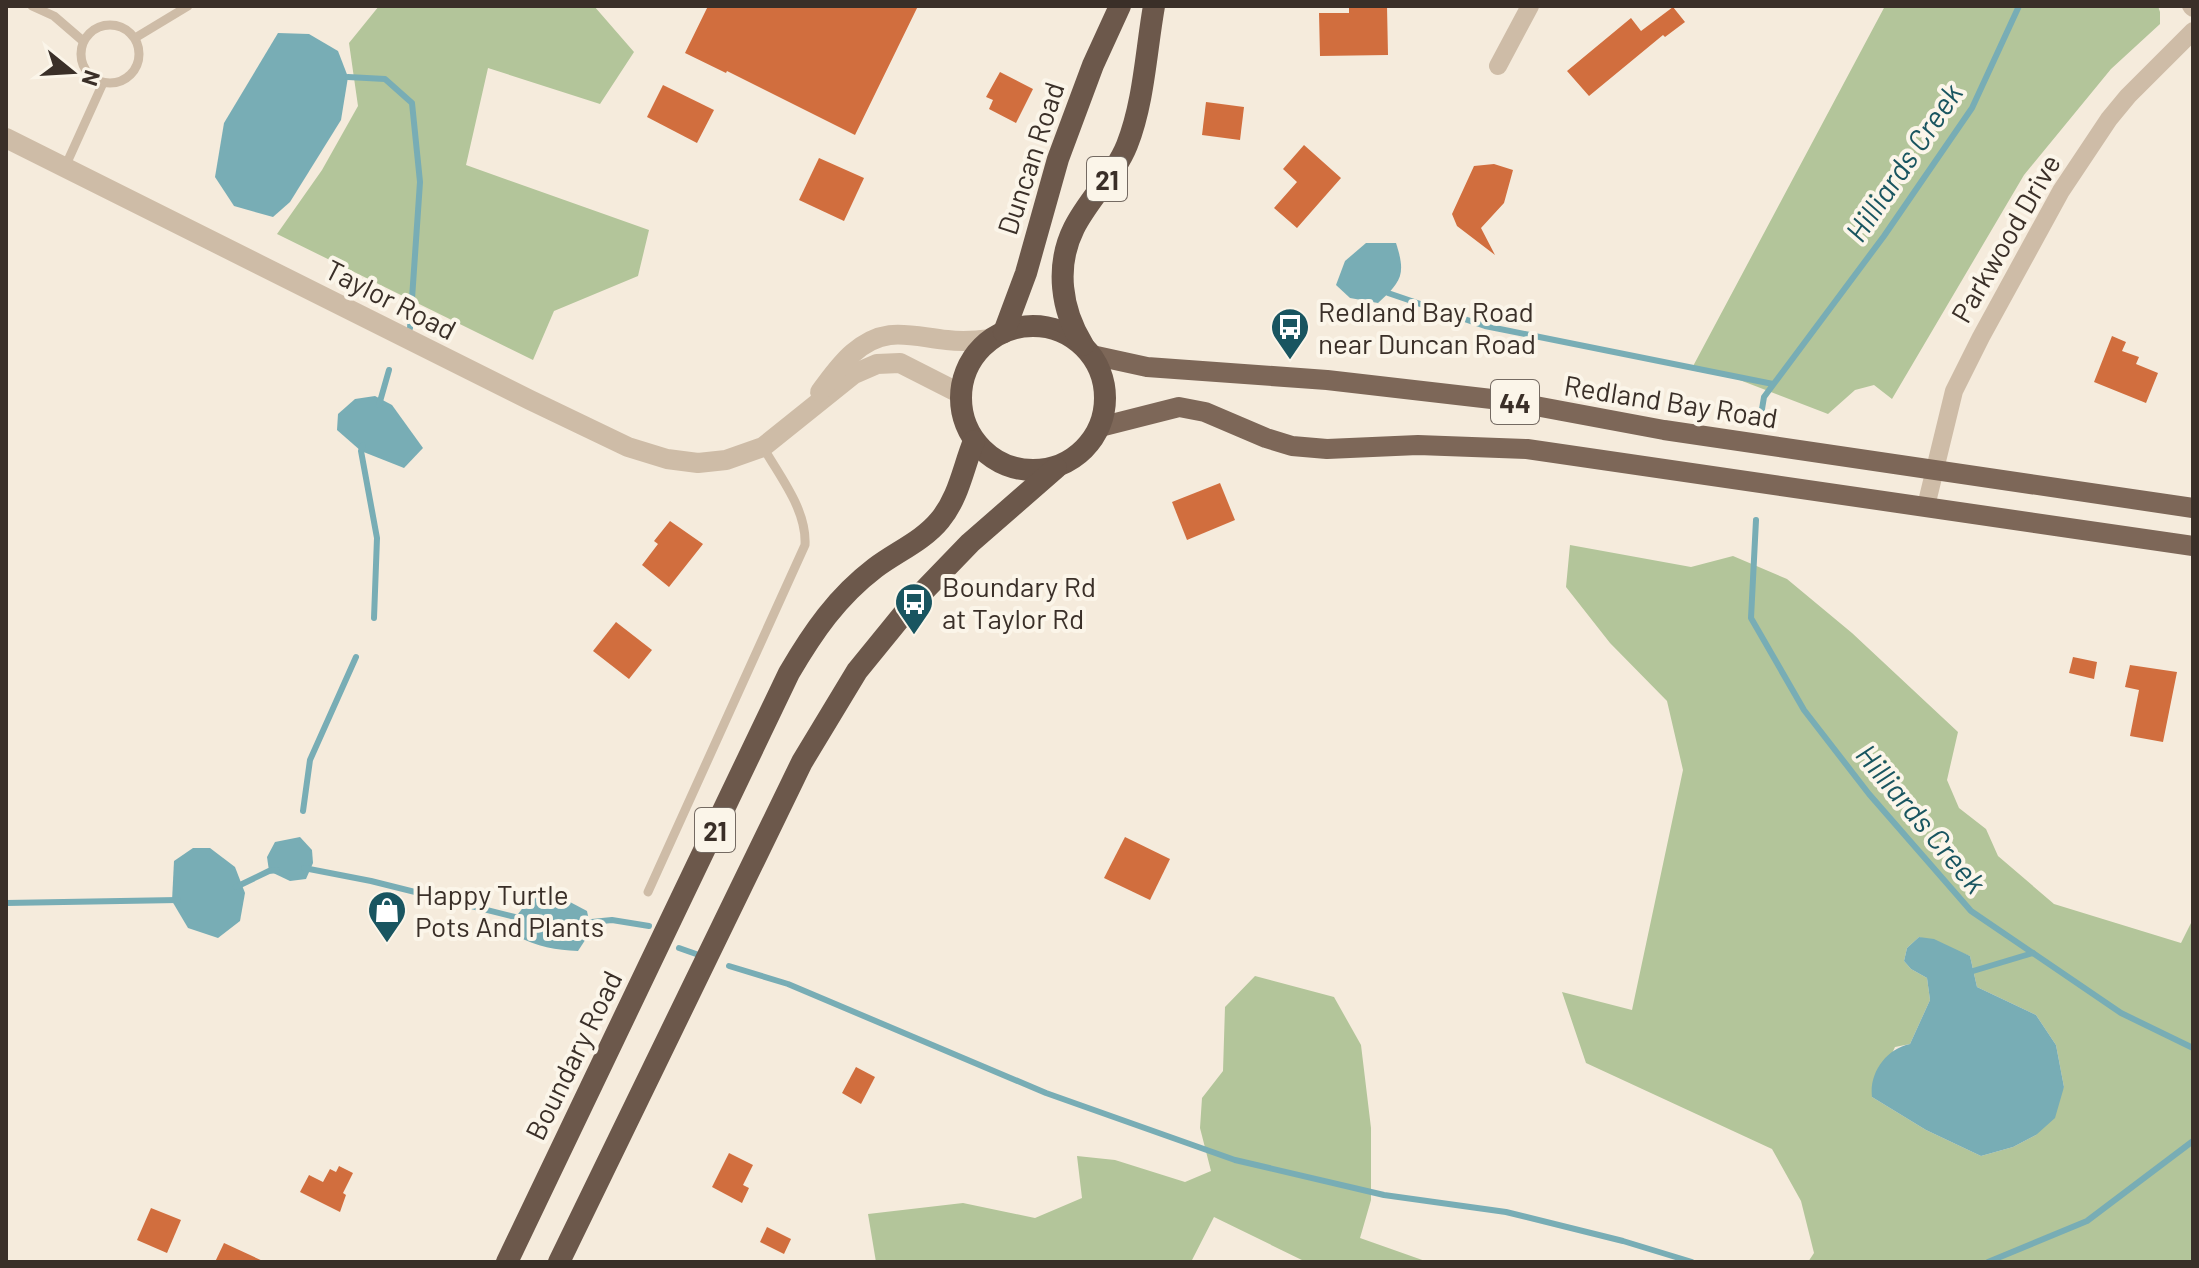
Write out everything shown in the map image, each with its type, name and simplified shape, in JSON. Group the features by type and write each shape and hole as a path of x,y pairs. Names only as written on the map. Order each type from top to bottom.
{"highway":[{"name":"Duncan Road","path":"997,335 1026,273 1058,159 1093,65 1120,6"},
{"name":"21","path":"559,1262 802,762 857,671 914,601 970,543 1056,468 1074,458 1089,444 1100,427 1105,409 1101,372 1071,325 1063,291 1064,265 1075,227 1127,145 1139,96 1154,6"},
{"path":"997,335 1024,326 1046,326 1066,333 1088,350"},
{"name":"21","path":"961,394 965,373 975,354 997,335"},
{"path":"961,394 966,426 986,454 1019,470 1056,468"},
{"name":"Boundary Road","path":"507,1262 789,673 818,626 854,584 940,521 959,488 974,441"}],"main road":[{"name":"Redland Bay Road","path":"1088,350 1147,367 1327,380 1509,401 1664,430 2193,508"},
{"name":"44","path":"1100,427 1179,407 1205,412 1292,446 1327,449 1418,445 1527,449 2193,546"}],"street":[{"path":"1498,66 1530,6"},
{"name":"Parkwood Drive","path":"1926,506 1954,391 2061,191 2118,108 2193,31"},
{"name":"Taylor Road","path":"6,138 628,447 667,459 698,463 726,460 763,447 854,374 877,364 900,363 961,394"},
{"name":"Taylor Road","path":"763,447 812,402 852,354 871,340 889,334 907,333 964,342 997,335"}],"lane":[{"path":"32,6 54,16 83,41"},
{"path":"135,38 188,6"},
{"path":"109,24 124,28 135,38 139,54 134,71 120,81 103,83 85,70 80,55 83,41 94,29 109,24"},
{"path":"65,168 103,83"},
{"path":"648,892 805,545 806,529 799,511 763,447"}],"green space":[{"path":"379,6 594,6 634,52 600,104 488,68 466,165 649,230 638,276 554,311 533,360 277,234 322,170 358,106 349,43"},
{"path":"1885,6 2158,6 2160,24 2111,69 2024,175 1892,399 1874,385 1855,390 1828,414 1737,379 1691,370"},
{"path":"1570,545 1691,567 1733,556 1787,579 1852,633 1958,732 1947,780 1959,808 1986,829 1998,856 2054,904 2181,943 2193,919 2193,1262 1808,1262 1814,1253 1801,1201 1772,1149 1586,1063 1562,992 1632,1010 1683,770 1667,701 1610,643 1566,587","holes":["1919,937 1970,956 1977,987 2036,1015 2056,1045 2064,1087 2036,1135 2013,1147 1981,1156 1926,1130 1872,1097 1895,1047 1910,1044 1930,1000 1927,978 1904,961 1907,948"]},
{"path":"1255,976 1334,997 1361,1045 1371,1128 1371,1200 1360,1238 1428,1262 1306,1262 1214,1217 1191,1262 876,1262 868,1214 963,1203 1035,1218 1082,1198 1077,1156 1115,1160 1185,1182 1211,1171 1200,1128 1202,1098 1223,1071 1225,1007"}],"water":[{"path":"278,33 309,34 338,51 348,77 341,120 290,202 273,217 234,206 215,177 224,123"},
{"path":"1366,243 1396,243 1401,262 1397,283 1378,303 1350,298 1336,285 1345,261"},
{"path":"375,396 392,405 423,448 404,468 361,451 337,430 338,414 355,399"},
{"path":"300,837 312,850 313,863 306,879 290,881 269,871 267,857 275,842"},
{"path":"193,848 210,848 235,867 245,893 240,921 218,938 188,928 172,901 174,861"},
{"path":"539,897 570,902 587,911 591,931 578,951 547,947 517,936 515,918 528,901"},
{"path":"1919,937 1934,939 1970,956 1977,987 2036,1015 2056,1045 2064,1087 2055,1118 2036,1135 2013,1147 1981,1156 1926,1130 1872,1097 1876,1071 1894,1051 1910,1044 1930,1000 1927,978 1904,961 1907,948"}],"building":[{"path":"708,6 918,6 855,135 685,53"},
{"path":"1349,6 1387,6 1388,55 1320,56 1319,13 1349,13"},
{"path":"1673,7 1685,22 1665,37 1663,35 1589,96 1567,71 1631,18 1641,31"},
{"path":"1000,72 1033,89 1016,123 989,109 993,100 986,97"},
{"path":"663,85 714,110 697,143 647,117"},
{"path":"1206,102 1244,107 1240,140 1202,135"},
{"path":"1304,145 1341,178 1297,228 1274,208 1297,182 1283,169"},
{"path":"819,158 864,178 844,221 799,200"},
{"path":"1494,164 1513,170 1504,203 1481,228 1495,255 1457,226 1452,214 1474,166"},
{"path":"2112,336 2126,342 2122,351 2139,357 2136,364 2158,373 2146,403 2094,382"},
{"path":"1220,483 1235,520 1187,540 1172,502"},
{"path":"670,521 703,544 669,587 642,565 658,544 654,541"},
{"path":"616,622 652,650 629,679 593,651"},
{"path":"2073,657 2097,662 2094,679 2069,673"},
{"path":"2130,665 2177,672 2163,742 2130,736 2139,690 2125,687"},
{"path":"1125,837 1170,859 1150,900 1104,878"},
{"path":"856,1067 875,1077 861,1104 842,1093"},
{"path":"729,1153 753,1165 743,1185 749,1188 742,1203 712,1187"},
{"path":"339,1166 353,1173 343,1193 346,1195 340,1212 300,1192 309,1175 323,1182 330,1169 336,1172"},
{"path":"151,1208 181,1220 167,1253 137,1240"},
{"path":"767,1227 791,1239 784,1254 760,1242"},
{"path":"224,1243 265,1262 215,1262"}],"waterway":[{"name":"Hilliards Creek","path":"1761,415 1764,397 1884,236 1972,108 2019,6"},
{"path":"348,77 385,79 412,103 420,182 410,328"},
{"path":"1388,293 1485,326 1773,384"},
{"path":"379,405 389,370"},
{"path":"363,445 361,451 377,538 374,618"},
{"name":"Hilliards Creek","path":"1756,520 1751,618 1804,710 1869,794 1971,911 2121,1013 2193,1048"},
{"path":"303,811 310,760 356,657"},
{"path":"304,868 371,881 523,919"},
{"path":"236,887 277,870"},
{"path":"6,903 178,900"},
{"path":"582,923 612,920 649,926"},
{"path":"679,948 696,954"},
{"path":"1973,971 2033,953"},
{"path":"729,966 788,984 1046,1093 1235,1160 1384,1195 1506,1212 1692,1262"},
{"path":"1988,1262 2087,1221 2193,1141"}],"place":[{"name":"Redland Bay Road near Duncan Road","path":"1290,361"},
{"name":"Boundary Rd at Taylor Rd","path":"914,636"},
{"name":"Happy Turtle Pots And Plants","path":"387,944"}]}
